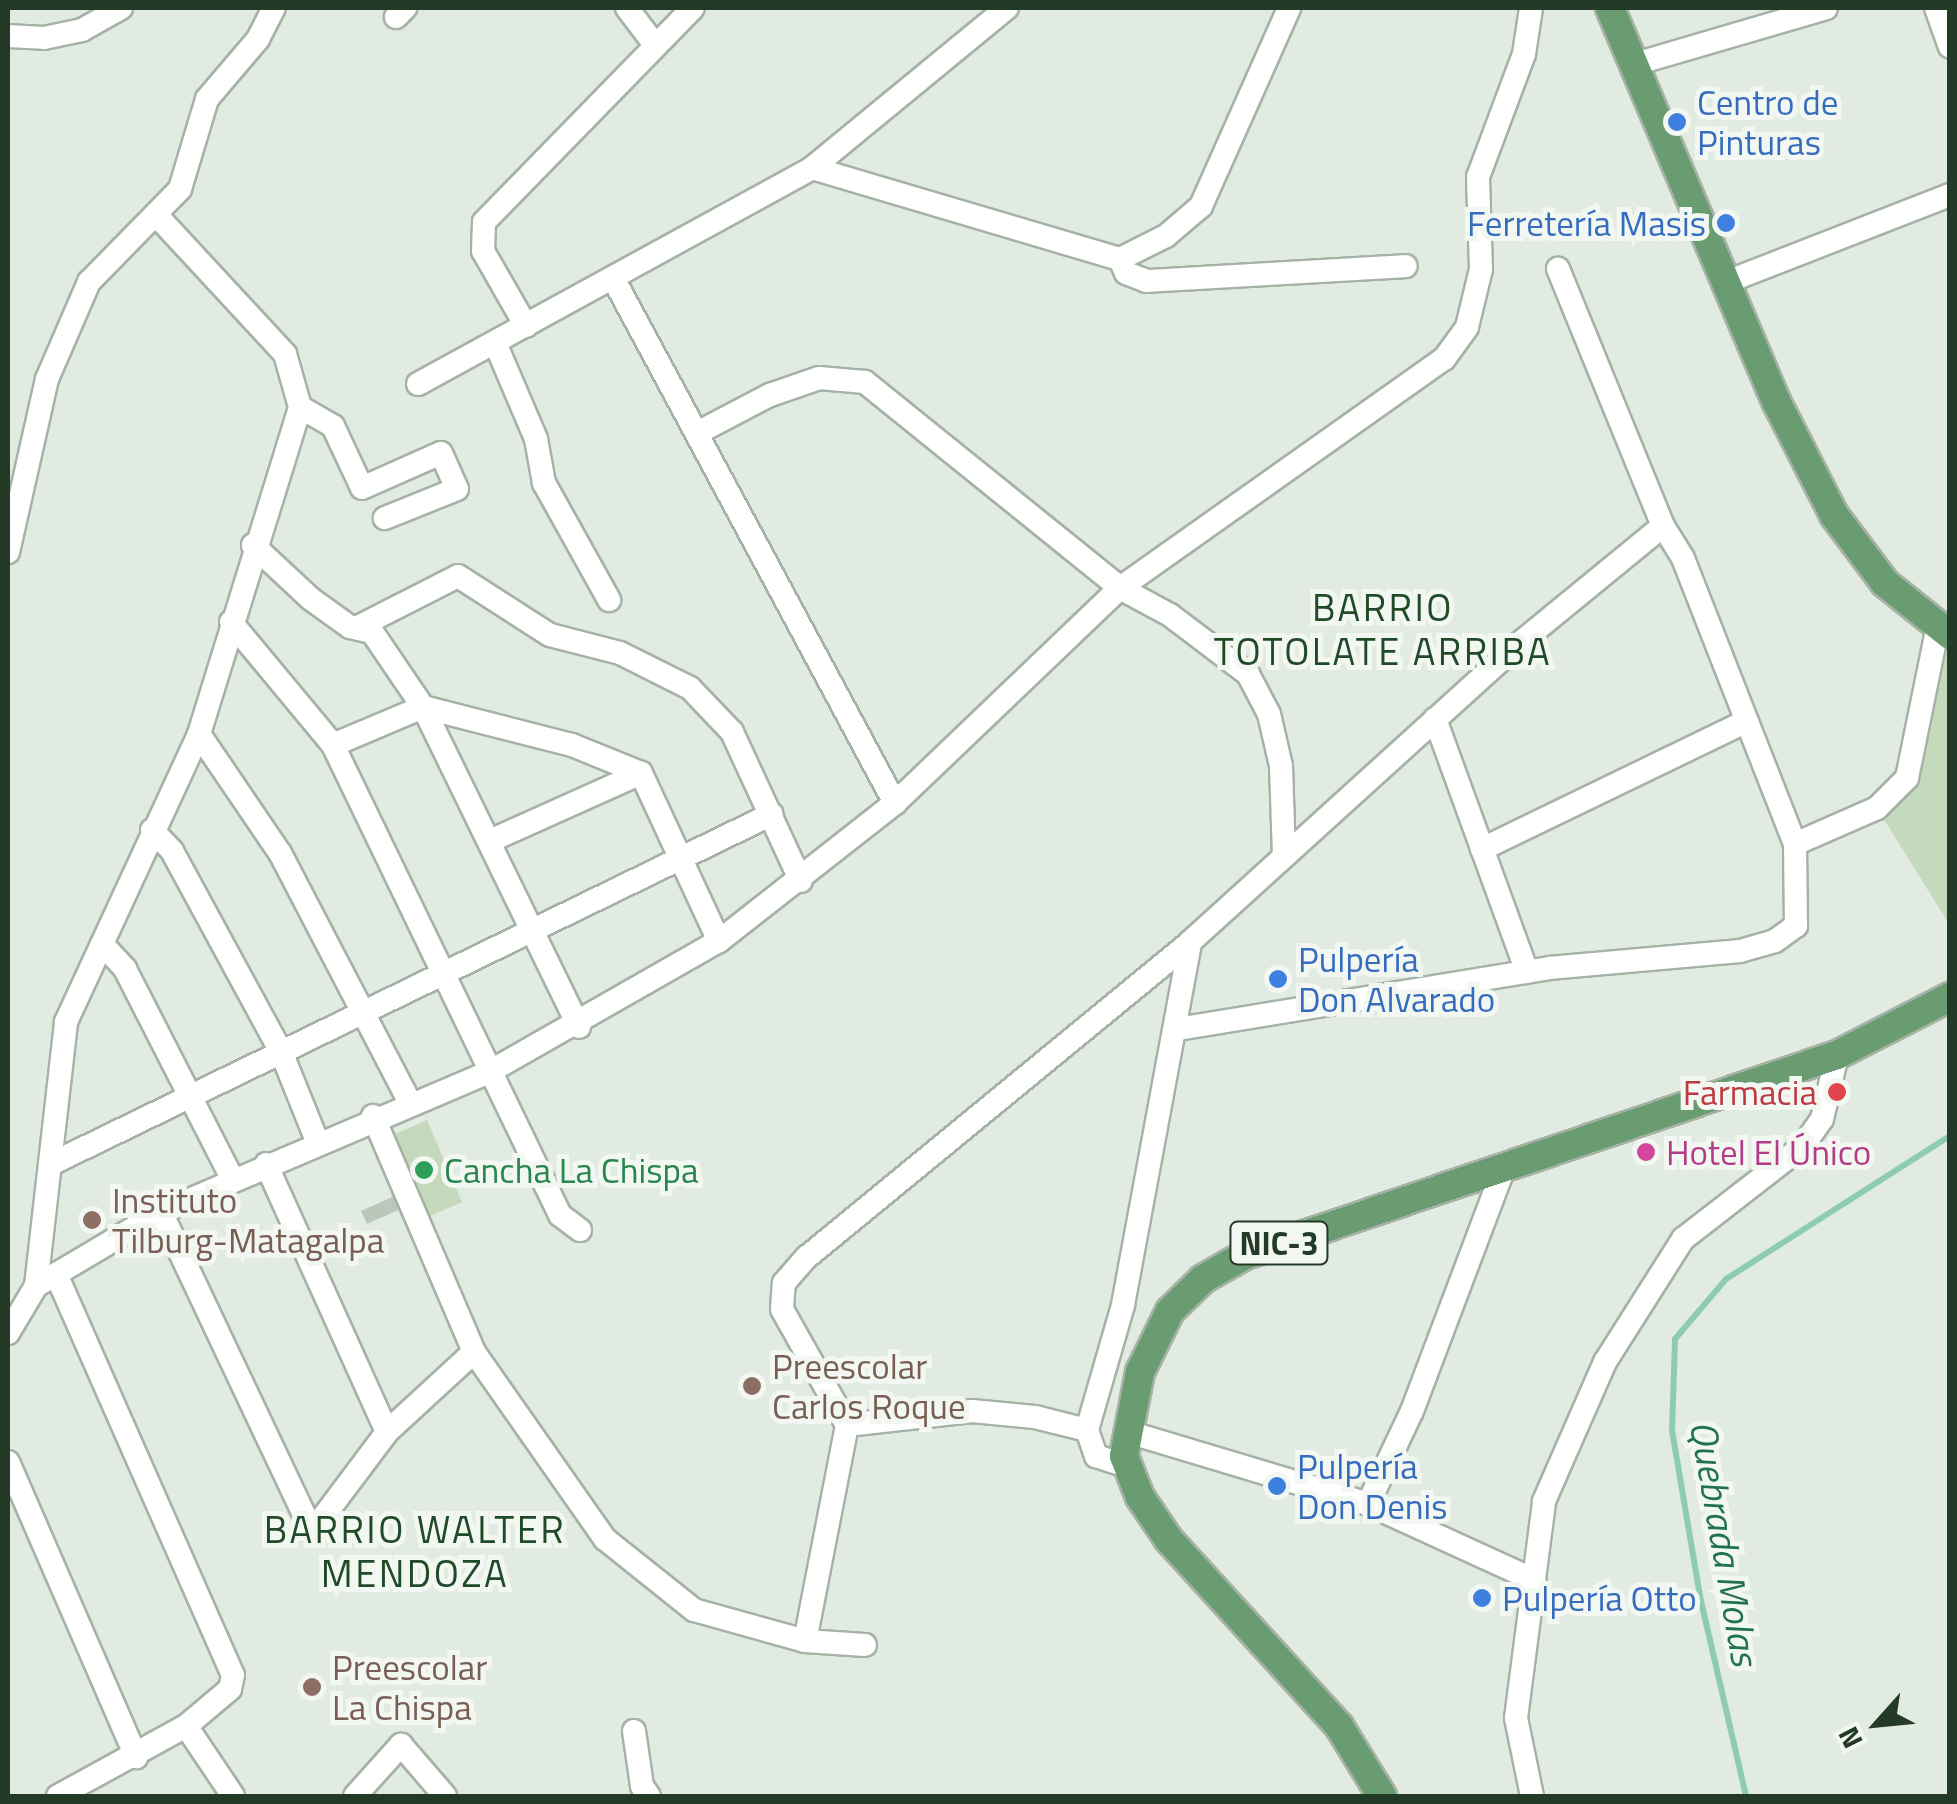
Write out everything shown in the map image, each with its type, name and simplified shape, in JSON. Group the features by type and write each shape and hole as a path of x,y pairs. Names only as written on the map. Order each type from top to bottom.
{"main road":[{"path":"1610,8 1724,283 1834,515 1886,584 1944,630"},
{"name":"NIC-3","path":"1382,1796 1339,1726 1170,1540 1128,1466 1128,1432 1153,1337 1203,1278 1245,1255 1836,1054 1950,998"}],"street":[{"path":"8,36 44,38 82,30 122,8"},
{"path":"8,552 56,353 89,282 180,189 207,98 258,39 274,8"},
{"path":"628,8 655,45"},
{"path":"526,326 483,252 484,222 693,8"},
{"path":"418,384 812,168 1007,8"},
{"path":"812,168 1120,260 1166,236 1200,206 1289,8"},
{"path":"8,1332 46,1280 161,1212 408,1101 489,1072 579,1026 719,941 801,881 896,802 1120,588 1444,359 1467,326 1481,268 1478,177 1524,54 1531,8"},
{"path":"1635,64 1826,8"},
{"path":"1936,8 1950,47"},
{"path":"1724,283 1950,195"},
{"path":"58,1796 136,1757 186,1726 230,1689 234,1674 46,1280 66,1022 199,734 253,545 300,407 285,354 157,216"},
{"path":"1120,260 1126,273 1146,281 1406,266"},
{"path":"1177,1030 1527,972 1740,951 1775,941 1796,926 1795,844 1683,558 1663,526 1558,268"},
{"path":"613,278 701,431 896,802"},
{"path":"496,344 536,438 544,483 609,600"},
{"path":"701,431 770,395 820,378 865,382 1120,588 1170,616 1248,674 1269,714 1282,766 1284,855"},
{"path":"300,407 333,426 362,488 441,454 457,490 384,518"},
{"path":"805,1641 847,1425 782,1309 784,1283 807,1257 1190,942 1435,719 1663,526"},
{"path":"253,545 312,599 356,628 372,632 424,707 536,928 579,1026"},
{"path":"356,628 458,576 550,635 620,654 690,688 732,732 801,881"},
{"path":"231,622 332,745 445,968 489,1072 560,1215 580,1230"},
{"path":"1795,844 1877,808 1907,778 1944,630"},
{"path":"332,745 424,707 572,745 642,773 719,941"},
{"path":"1435,719 1527,972"},
{"path":"1482,849 1747,721"},
{"path":"199,734 280,853 408,1101"},
{"path":"492,840 642,773"},
{"path":"52,1164 192,1100 364,1014 445,968 680,862 772,814"},
{"path":"152,830 172,851 282,1054 317,1141"},
{"path":"1128,1466 1096,1456 1088,1430 1123,1306 1177,1030 1190,942"},
{"path":"102,944 124,969 232,1178"},
{"path":"1532,1796 1516,1718 1544,1501 1606,1362 1683,1240 1803,1146 1822,1119 1836,1054"},
{"path":"373,1116 474,1352 605,1539 694,1610 805,1641 865,1644"},
{"path":"266,1164 387,1432"},
{"path":"1368,1504 1412,1410 1504,1167"},
{"path":"161,1212 312,1532 387,1432 474,1352"},
{"path":"847,1425 972,1411 1088,1430"},
{"path":"1128,1432 1368,1504 1534,1580"},
{"path":"8,1462 136,1757"},
{"path":"186,1726 234,1796"},
{"path":"634,1731 639,1793"},
{"path":"355,1796 402,1744 445,1796"}],"green space":[{"path":"1938,626 1950,635 1949,924 1877,808 1907,778"},
{"name":"Cancha La Chispa","path":"427,1120 462,1202 421,1220 386,1138"}],"building":[{"path":"399,1194 405,1207 367,1224 361,1211"}],"waterway":[{"name":"Quebrada Molas","path":"1746,1796 1700,1596 1672,1431 1675,1339 1726,1279 1950,1136"}],"place":[{"name":"Centro de Pinturas","path":"1677,122"},
{"name":"Ferretería Masis","path":"1726,223"},
{"name":"Pulpería Don Alvarado","path":"1278,979"},
{"name":"Farmacia","path":"1837,1092"},
{"name":"Hotel El Único","path":"1646,1152"},
{"name":"Cancha La Chispa","path":"424,1170"},
{"name":"Instituto Tilburg-Matagalpa","path":"92,1220"},
{"name":"Preescolar Carlos Roque","path":"752,1386"},
{"name":"Pulpería Don Denis","path":"1277,1486"},
{"name":"Pulpería Otto","path":"1482,1598"},
{"name":"Preescolar La Chispa","path":"312,1687"}],"district":[{"name":"BARRIO TOTOLATE ARRIBA","path":"1383,630"},
{"name":"BARRIO WALTER MENDOZA","path":"415,1552"}]}
